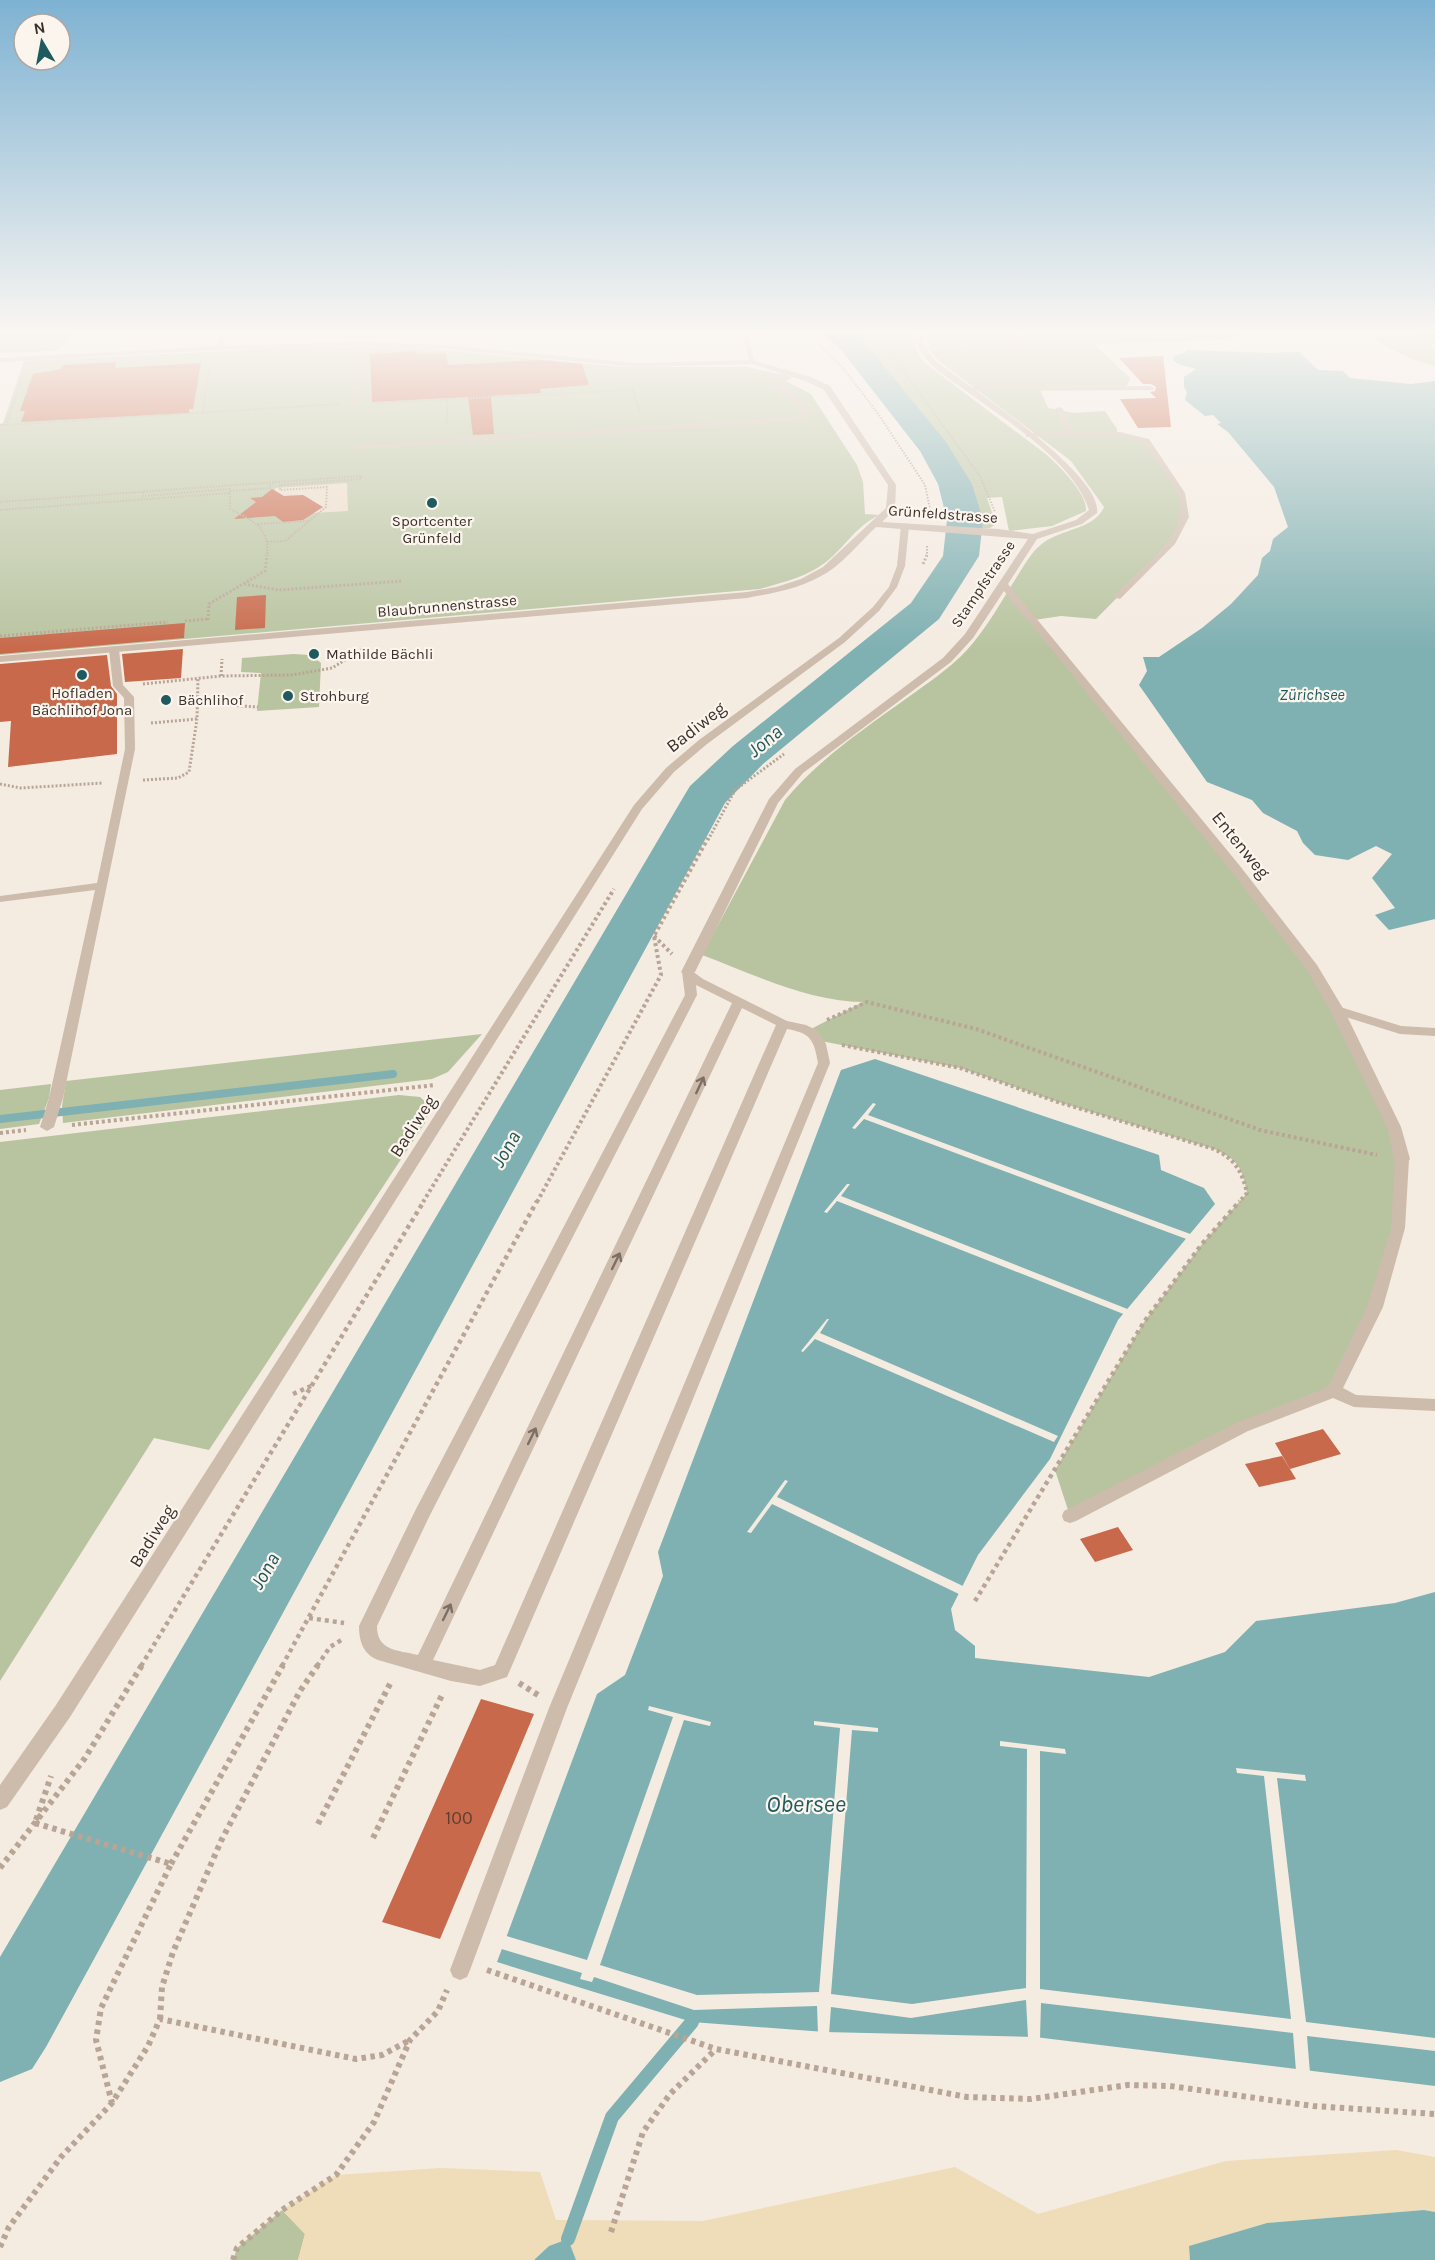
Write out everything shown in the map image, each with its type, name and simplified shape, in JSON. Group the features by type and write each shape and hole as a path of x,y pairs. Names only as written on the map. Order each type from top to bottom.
{"street":[{"name":"Grünfeldstrasse","path":"861,439 892,485 890,509 874,524"},
{"name":"Stampfstrasse","path":"688,972 773,802 799,771 947,660 969,636 1034,537 1087,519 1092,515 1095,508 1094,501 1067,466 1034,439"},
{"name":"Grünfeldstrasse","path":"874,524 998,532 1034,537"},
{"name":"Blaubrunnenstrasse","path":"0,659 747,595 778,590 804,581 826,569 874,524"},
{"name":"Entenweg","path":"1004,585 1236,869 1312,968 1337,1010 1394,1127 1402,1159"}],"lane":[{"path":"359,447 473,439"},
{"path":"1116,597 1172,542 1185,517 1181,493 1146,441 1140,439"},
{"name":"Badiweg","path":"0,1801 63,1711 638,807 670,770 703,742 842,640 876,609 892,587 901,566 905,526"},
{"path":"48,1124 56,1098 130,749 129,697 118,686 114,650"},
{"path":"0,898 102,886"},
{"path":"460,1970 558,1708 824,1063 816,1035 783,1024 699,982 688,972"},
{"path":"688,972 691,995 422,1514 368,1626 368,1640 378,1652 400,1660 480,1678 501,1671 783,1024"},
{"path":"422,1665 739,1002"},
{"path":"1337,1010 1400,1030 1435,1032"},
{"path":"1070,1516 1242,1427 1334,1390 1379,1296 1398,1228 1402,1159"},
{"path":"1334,1390 1354,1401 1435,1405"}],"path":[{"path":"894,439 925,486 930,509 932,529 927,558 920,568"},
{"path":"954,439 980,476 991,500 998,532"},
{"path":"0,502 361,476 361,479 280,485 280,490 327,487 326,507 285,542 268,542"},
{"path":"0,510 270,488 270,483"},
{"path":"143,492 143,496 230,492"},
{"path":"230,492 230,510 258,524 310,520"},
{"path":"207,642 209,604 265,571 268,542 258,524"},
{"path":"244,584 279,590 402,581"},
{"path":"0,636 208,619"},
{"path":"118,686 198,679 292,675 332,668 365,647"},
{"path":"0,784 21,789 178,778 189,772 197,719 198,679"},
{"path":"197,703 258,707"},
{"path":"129,725 197,719"},
{"path":"0,1868 85,1758 615,887"},
{"path":"112,2103 96,2040 100,2008 171,1864 309,1618 661,975 654,937 670,952"},
{"path":"816,1035 856,1005 867,1002 986,1032 1260,1130 1352,1151 1402,1159"},
{"path":"816,1035 960,1068 1058,1102 1214,1149 1231,1157 1243,1172 1247,1193 1202,1244 1144,1322 975,1601"},
{"path":"0,1133 48,1124 463,1082"},
{"path":"309,1618 368,1626"},
{"path":"0,2247 9,2227 61,2157 112,2103 148,2046 160,2019 162,1987 173,1952 221,1841 300,1691 330,1647"},
{"path":"318,1824 400,1660"},
{"path":"373,1838 452,1673"},
{"path":"35,1823 171,1864"},
{"path":"160,2019 356,2059 382,2055 410,2040 438,2011 447,1989 460,1970 476,1967 716,2049 967,2097 1031,2099 1128,2085 1170,2086 1314,2106 1435,2114"},
{"path":"233,2260 237,2248 282,2210 336,2175 374,2122 410,2040"},
{"path":"611,2232 643,2132 670,2094 716,2049"}],"green space":[{"name":"Sportcenter Grünfeld","path":"0,439 840,439 857,465 863,482 865,514 879,515 857,531 826,562 811,572 760,589 0,655"},
{"path":"937,439 1026,439 1047,455 1072,481 1082,497 1086,511 1052,526 1009,531 1002,497 987,498 996,524 990,528 981,528 965,487"},
{"path":"1043,439 1146,441 1181,493 1185,517 1172,542 1096,619 1061,616 1034,620 1312,968 1394,1127 1398,1228 1375,1307 1334,1391 1288,1408 1070,1516 1055,1470 1144,1322 1202,1244 1247,1193 1238,1165 1214,1149 1058,1102 960,1068 821,1041 811,1029 863,1002 843,1001 802,992 702,955 785,800 798,785 843,745 938,676 960,657 981,633 1026,562 1039,546 1050,538 1093,520 1100,514 1104,507 1071,461"},
{"path":"311,655 321,663 319,707 257,711 261,673 241,672 242,658"},
{"path":"482,1034 448,1072 432,1079 63,1123 62,1106 66,1081"},
{"path":"51,1084 49,1098 39,1124 0,1129 0,1090"},
{"path":"399,1095 420,1097 430,1106 425,1123 209,1450 154,1438 0,1681 0,1142"},
{"path":"282,2210 305,2234 298,2260 233,2260 237,2248"}],"sand":[{"path":"1396,2150 1435,2157 1435,2212 1424,2210 1267,2223 1189,2246 1190,2260 576,2260 568,2239 549,2246 534,2260 298,2260 305,2234 282,2210 336,2175 441,2168 540,2172 556,2220 703,2221 955,2167 1038,2214 1226,2161"}],"shaded area":[{"path":"347,483 348,511 314,513 312,500 303,495 284,496 275,491 275,488"}],"water":[{"name":"Zürichsee","path":"1234,439 1435,439 1435,919 1389,930 1375,915 1395,908 1372,878 1392,854 1376,846 1348,860 1315,855 1303,843 1297,831 1263,813 1252,800 1207,782 1139,685 1147,671 1143,657 1159,657 1202,628 1231,604 1258,575 1262,558 1270,551 1273,539 1288,527 1274,487"},
{"name":"Obersee","path":"875,1059 1159,1155 1161,1170 1204,1188 1215,1204 1118,1320 1050,1459 978,1555 951,1609 955,1630 975,1646 975,1658 1149,1677 1225,1652 1256,1621 1395,1603 1435,1592 1435,2086 1035,2037 825,2032 692,2022 497,1962 597,1694 625,1675 663,1576 658,1552 841,1070"},
{"path":"1424,2210 1435,2212 1435,2260 1190,2260 1189,2246 1267,2223"},
{"path":"568,2239 576,2260 534,2260 549,2246"}],"pier":[{"path":"873,1103 876,1104 868,1115 1193,1235 1189,1240 864,1119 855,1129 852,1128"},
{"path":"847,1184 850,1184 841,1196 1130,1310 1126,1315 837,1201 827,1213 824,1212"},
{"path":"829,1319 820,1333 1058,1436 1054,1442 815,1339 803,1352 801,1351"},
{"path":"785,1480 788,1481 777,1497 965,1587 961,1595 772,1504 751,1533 747,1532"},
{"path":"649,1706 711,1722 710,1726 684,1720 600,1965 697,1995 819,1992 840,1728 814,1725 814,1721 878,1728 878,1732 852,1730 831,1994 912,2004 1026,1988 1027,1749 1000,1746 1000,1741 1065,1749 1066,1754 1040,1751 1040,1989 1291,2019 1264,1776 1237,1773 1236,1768 1305,1775 1306,1781 1277,1778 1306,2022 1435,2038 1435,2051 1307,2036 1310,2073 1296,2071 1293,2033 1041,2003 1040,2039 1028,2038 1026,2000 911,2018 831,2007 829,2035 818,2034 817,2006 694,2010 594,1977 592,1982 580,1979 582,1973 498,1948 503,1935 587,1960 673,1717 648,1710"}],"building":[{"path":"272,489 284,496 303,495 323,507 303,520 283,522 275,516 234,519 256,502 250,498 262,497"},
{"path":"266,595 265,628 235,630 237,597"},
{"path":"185,623 184,638 0,654 0,638"},
{"path":"183,649 181,678 125,682 122,654"},
{"path":"107,655 111,686 117,694 117,754 8,767 11,721 0,722 0,664"},
{"path":"1323,1429 1341,1454 1290,1469 1275,1443"},
{"path":"1282,1456 1296,1479 1259,1487 1245,1464"},
{"path":"1118,1527 1133,1550 1095,1562 1080,1539"},
{"path":"481,1699 534,1714 440,1939 382,1922"}],"waterway":[{"name":"Jona","path":"0,2037 15,2016 706,796 748,755 925,611 961,556 965,520 955,484 928,439"},
{"path":"0,1119 393,1074"},
{"path":"568,2239 612,2117 692,2022"}],"place":[{"name":"Sportcenter Grünfeld","path":"432,503"},
{"name":"Mathilde Bächli","path":"314,654"},
{"name":"Hofladen Bächlihof Jona","path":"82,675"},
{"name":"Strohburg","path":"288,696"},
{"name":"Bächlihof","path":"166,700"}]}
